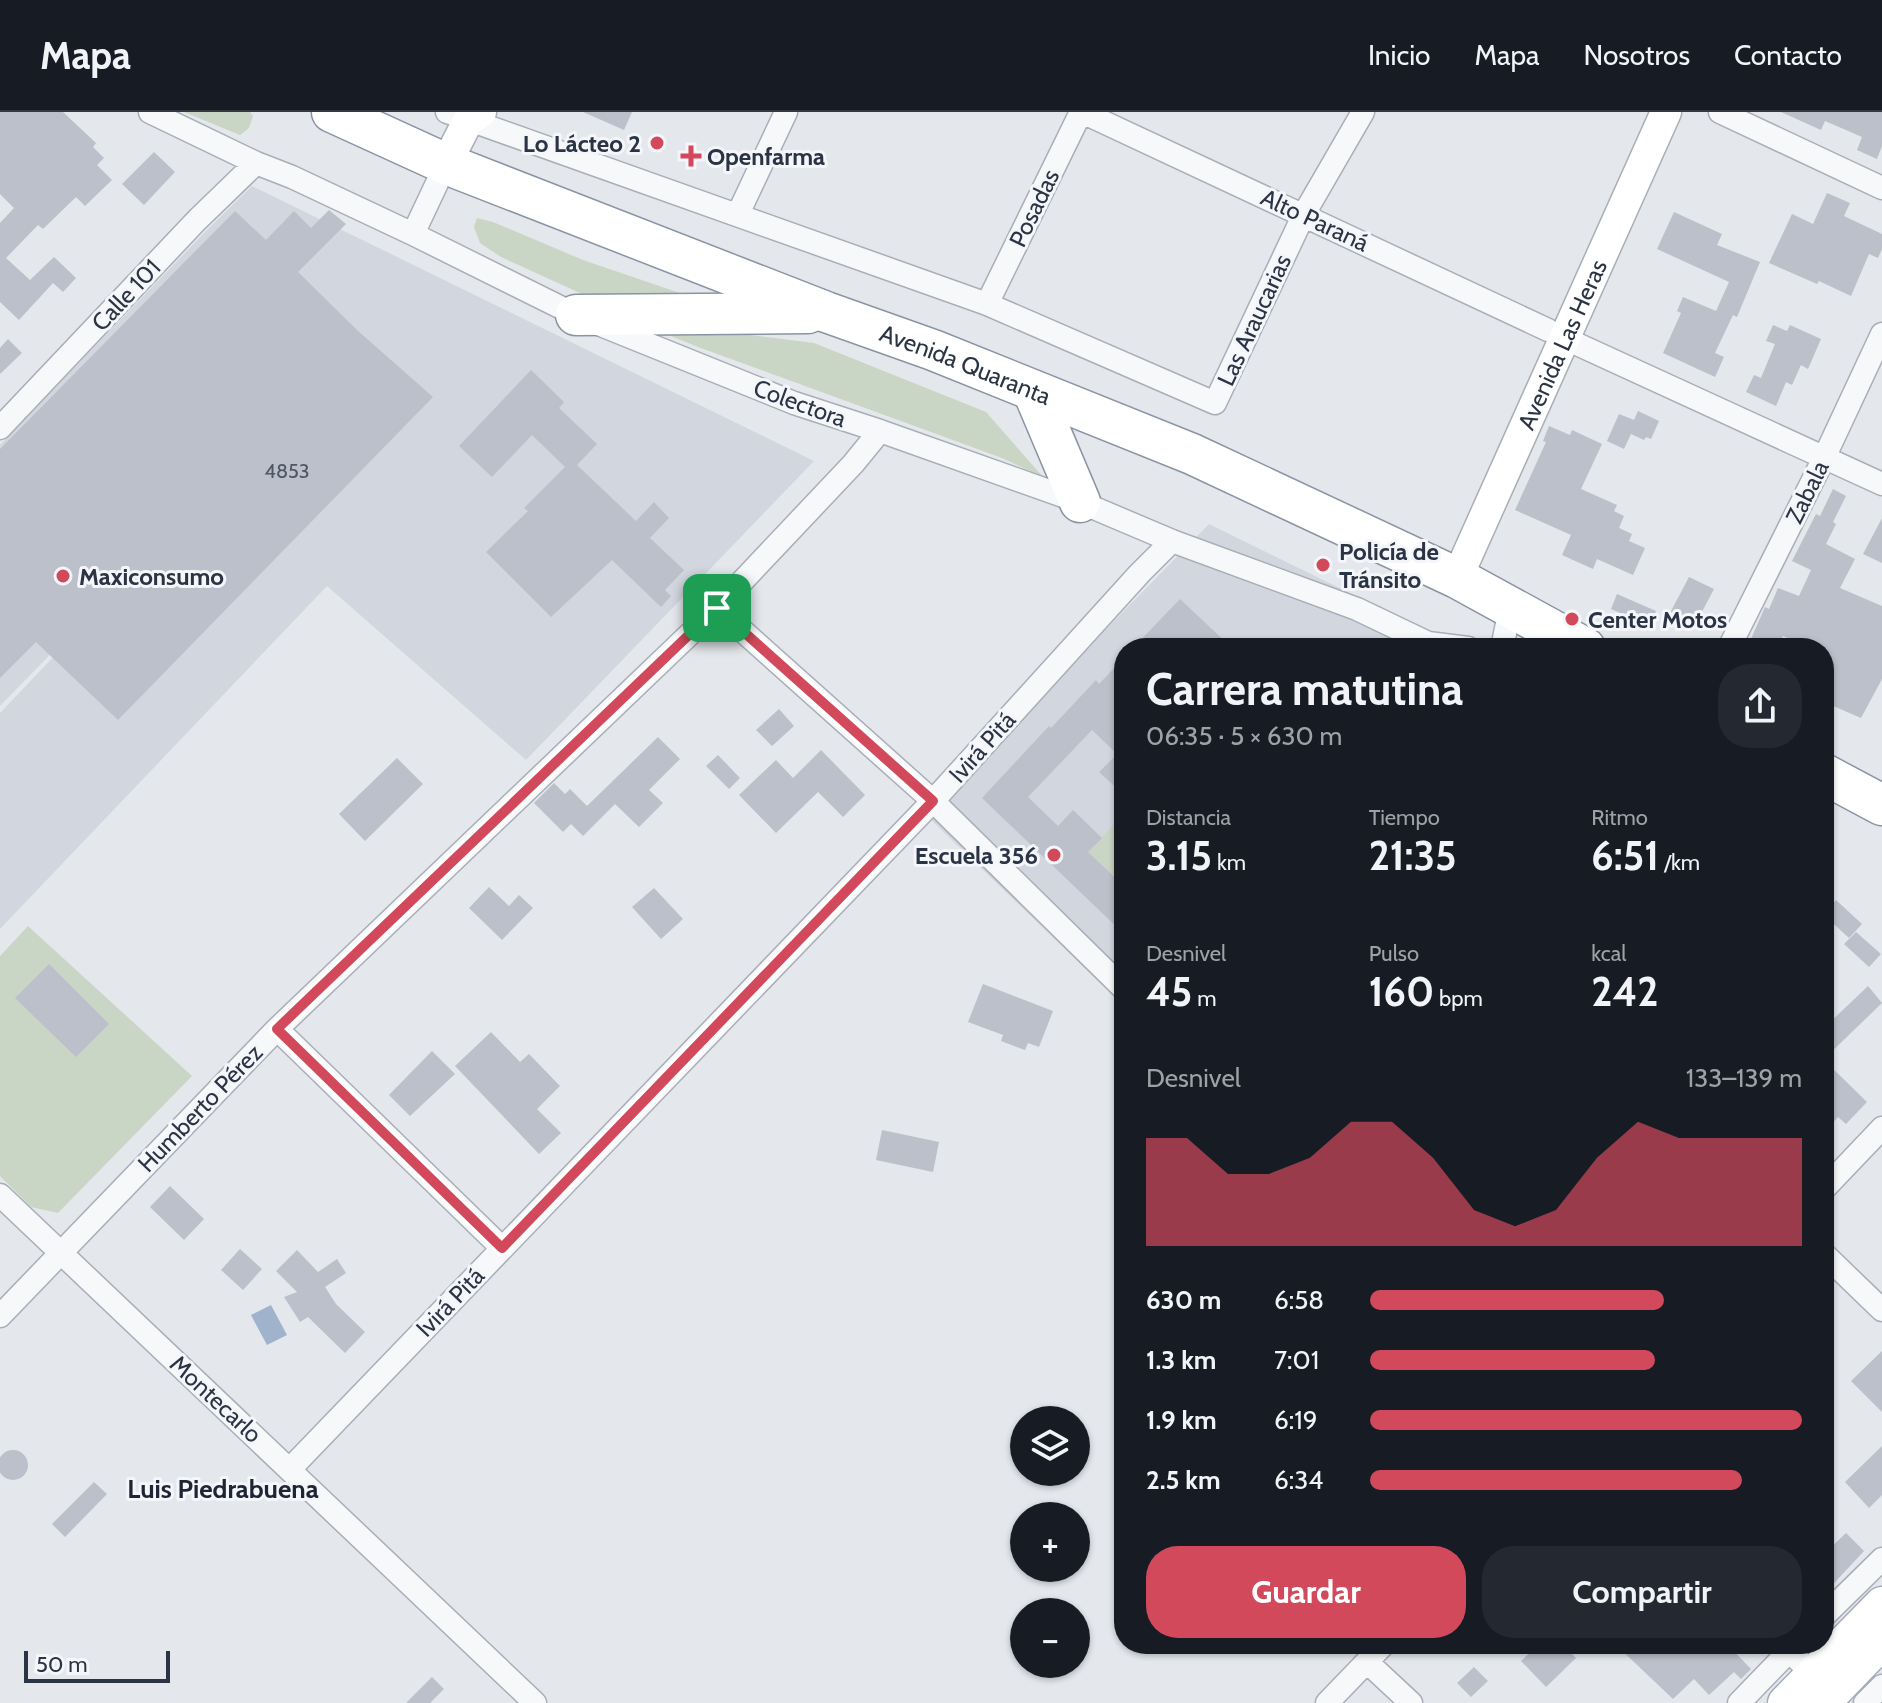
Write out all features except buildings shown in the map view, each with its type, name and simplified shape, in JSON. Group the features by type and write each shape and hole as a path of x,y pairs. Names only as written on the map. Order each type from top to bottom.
{"highway":[{"name":"Avenida Quaranta","path":"332,112 446,164 826,312 933,350 1192,454 1451,575 1555,638"},
{"path":"576,315 826,312"},
{"path":"1033,391 1080,502"},
{"path":"1834,779 1882,805"}],"main road":[{"name":"Avenida Las Heras","path":"1451,575 1557,335 1646,112"},
{"name":"Avenida Las Heras","path":"1557,335 1666,112"},
{"path":"446,164 465,114"},
{"path":"1827,1693 1882,1604"},
{"path":"1785,1703 1827,1693 1882,1642"}],"street":[{"name":"Colectora","path":"150,112 413,234 576,315 794,403 1080,502 1172,541 1357,609 1415,638"},
{"path":"738,214 786,112"},
{"name":"Alto Paraná","path":"1081,112 1882,484"},
{"name":"Posadas","path":"987,304 1081,112"},
{"name":"Las Araucarias","path":"987,304 1215,403 1304,214 1363,112"},
{"path":"1720,112 1882,188"},
{"path":"465,114 987,304"},
{"name":"Calle 101","path":"0,427 197,220 256,163"},
{"path":"413,234 446,164"},
{"name":"Zabala","path":"1734,638 1882,334"},
{"name":"Humberto Pérez","path":"0,1316 277,1029 717,608 853,464 880,431"},
{"name":"Ivirá Pitá","path":"290,1469 933,801 1172,541"},
{"path":"717,608 933,801 1114,979"},
{"path":"1504,638 1510,609"},
{"path":"277,1029 502,1248"},
{"path":"1834,1178 1882,1128"},
{"name":"Montecarlo","path":"0,1195 535,1703"},
{"path":"1834,1264 1882,1310"},
{"path":"1834,1606 1882,1559"},
{"path":"1327,1703 1375,1654"},
{"path":"1739,1703 1782,1654"},
{"path":"1795,1654 1827,1693"},
{"path":"1367,1662 1411,1703"},
{"path":"1865,1703 1882,1686"}],"shaded area":[{"path":"252,186 814,461 526,760 327,586 0,929 0,713 322,375 0,706 0,445"},
{"path":"1209,524 1442,638 1114,638 1114,996 925,814"}],"green space":[{"path":"184,112 250,112 253,116 249,128 240,135"},
{"path":"477,218 583,260 712,304 604,304 501,257 480,243 474,227"},
{"path":"672,325 814,343 986,412 1043,477 1002,458 671,336"},
{"path":"1114,825 1114,877 1088,852"},
{"path":"28,926 192,1076 58,1213 31,1207 0,1176 0,956"}],"water":[{"path":"271,1305 287,1335 267,1345 251,1315"}],"place":[{"name":"Lo Lácteo 2","path":"657,143"},
{"name":"Openfarma","path":"691,156"},
{"name":"Policía de Tránsito","path":"1323,565"},
{"name":"Maxiconsumo","path":"63,576"},
{"name":"Center Motos","path":"1572,619"},
{"name":"Escuela 356","path":"1054,855"}],"district":[{"name":"Luis Piedrabuena","path":"223,1489"}],"route":[{"path":"717,608 933,801 502,1248 277,1029 717,608"}]}
